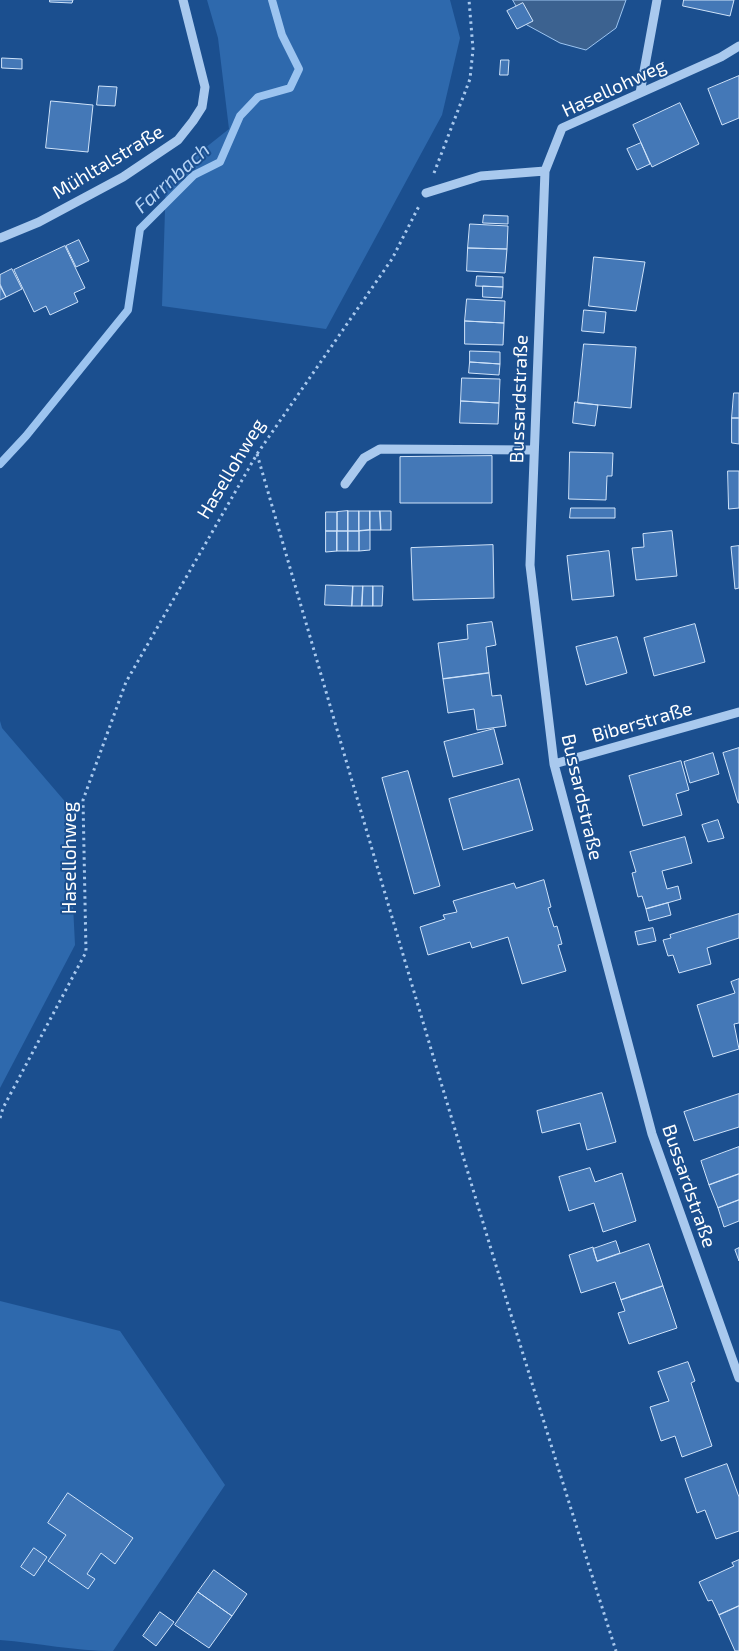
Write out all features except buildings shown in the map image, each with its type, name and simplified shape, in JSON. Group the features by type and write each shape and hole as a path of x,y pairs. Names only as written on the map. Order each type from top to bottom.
{"street":[{"name":"Mühltalstraße","path":"0,238 39,222 122,177 178,140 193,121 202,106 205,87 183,0"},
{"path":"640,94 658,0"},
{"name":"Hasellohweg","path":"545,171 562,128 721,57 739,46"},
{"path":"426,193 481,176 545,171"},
{"name":"Bussardstraße","path":"545,171 530,565 554,764 652,1134 739,1378"},
{"path":"345,484 364,458 380,449 534,450"},
{"name":"Biberstraße","path":"554,764 739,712"}],"path":[{"name":"Hasellohweg","path":"0,1118 3,1108 86,952 83,800 126,682 257,454 392,259 426,193 470,79 474,49 469,0"},
{"path":"257,454 382,884 535,1393 616,1651"}],"shaded area":[{"path":"207,0 450,0 460,38 442,115 326,329 162,306 166,179 229,129 218,38"},
{"path":"513,0 626,0 616,28 586,50 560,43 527,25"},
{"path":"0,721 2,728 68,805 75,945 0,1088"},
{"path":"0,1301 120,1331 225,1485 113,1651 85,1650 0,1640"}],"waterway":[{"name":"Farrnbach","path":"0,464 26,436 128,310 140,229 194,175 220,162 240,116 258,97 290,88 299,69 282,35 272,0"}]}
